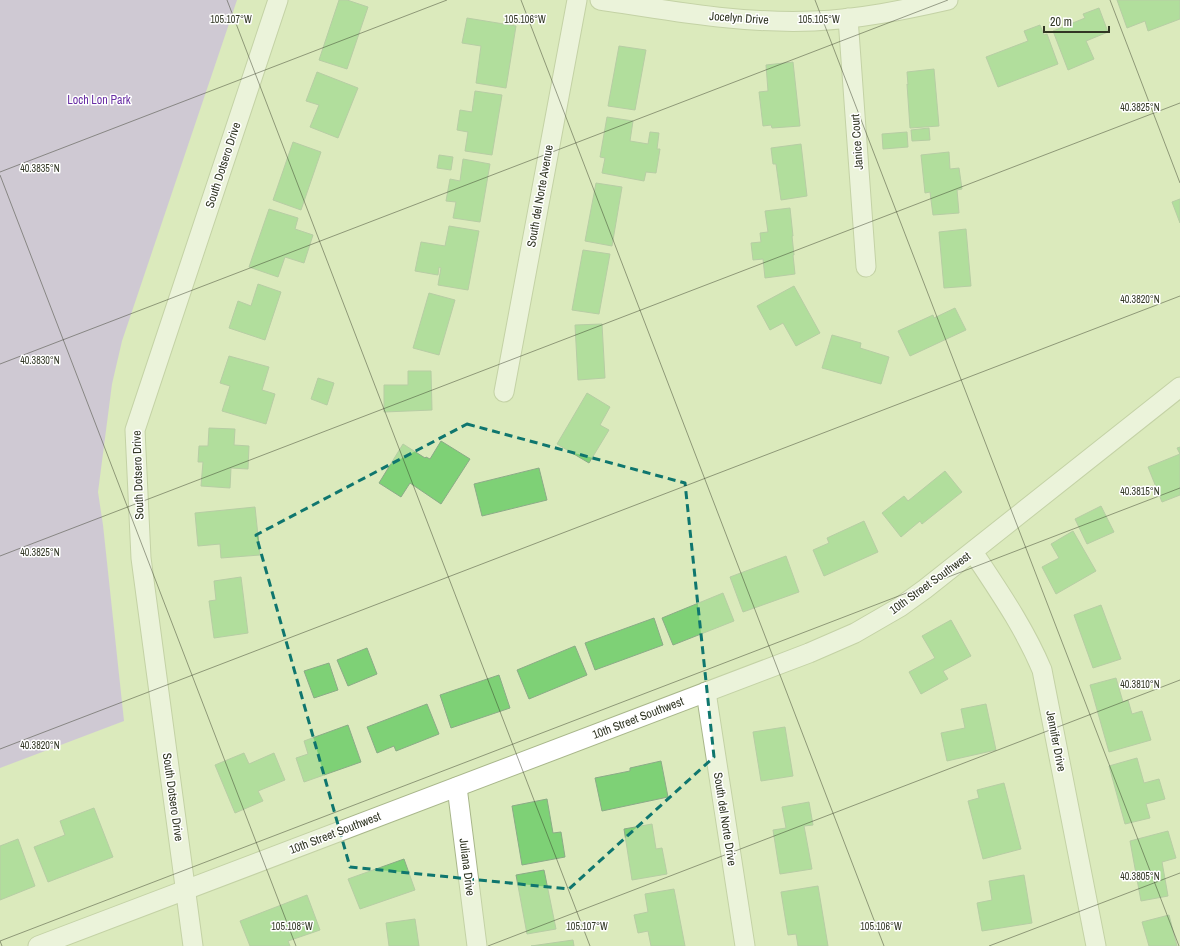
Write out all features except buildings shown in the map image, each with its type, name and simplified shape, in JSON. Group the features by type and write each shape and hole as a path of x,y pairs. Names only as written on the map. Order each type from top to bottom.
{"street":[{"name":"South Dotsero Drive","path":"192,946 141,558 135,430 278,0"},
{"name":"South del Norte Avenue","path":"504,392 577,0"},
{"name":"Jocelyn Drive","path":"600,0 706,16 757,20 813,21 900,11 948,0"},
{"name":"Janice Court","path":"848,18 866,267"},
{"name":"10th Street Southwest","path":"38,946 809,653 855,633 900,607 925,589 1180,387"},
{"name":"Jennifer Drive","path":"973,552 1033,648 1042,670 1096,946"},
{"name":"South del Norte Drive","path":"706,692 745,946"},
{"name":"Juliana Drive","path":"457,787 477,946"}],"highlighted area":[{"path":"467,424 685,483 714,757 569,889 350,867 256,535"}],"green space":[{"name":"Loch Lon Park","path":"0,0 237,0 122,341 112,384 98,492 103,525 124,721 0,768"}]}
